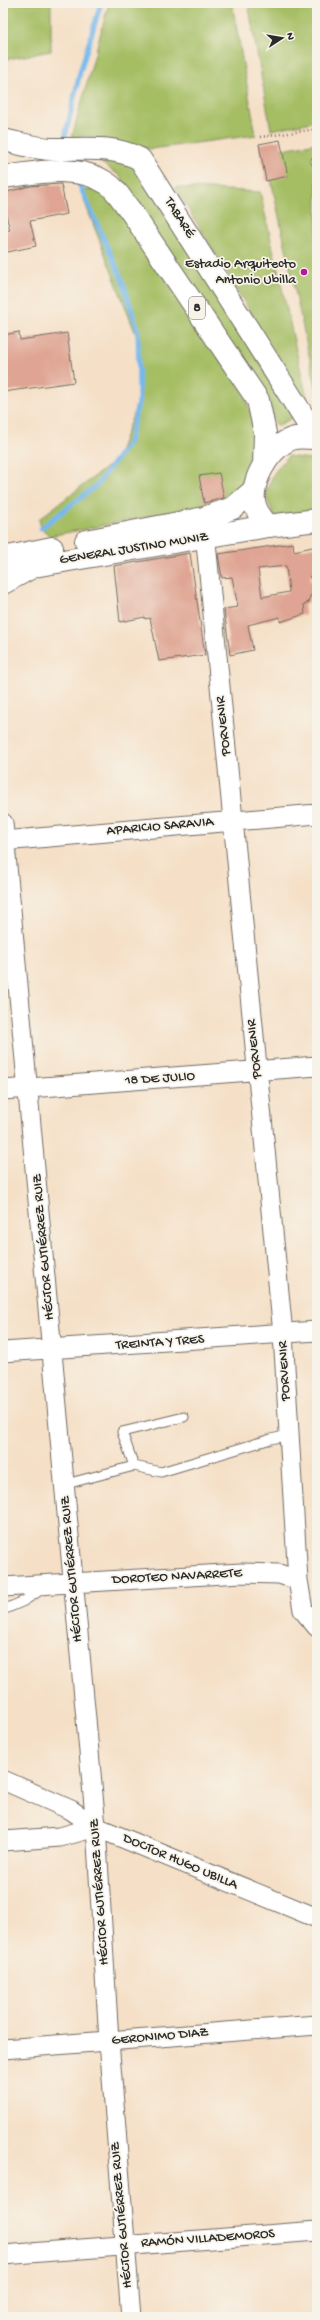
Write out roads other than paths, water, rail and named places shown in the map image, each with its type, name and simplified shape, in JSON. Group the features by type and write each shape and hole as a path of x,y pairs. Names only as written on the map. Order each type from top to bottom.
{"main road":[{"name":"TABARÉ","path":"3,140 51,149 88,147 125,152 140,159 317,438"},
{"name":"8","path":"3,177 49,172 87,173 109,184 130,210 258,400 265,433 264,465 254,490 255,508 268,526"},
{"path":"264,465 275,448 294,438 317,438"},
{"name":"GENERAL JUSTINO MUNIZ","path":"3,583 34,566 205,528 234,508 254,490"},
{"name":"GENERAL JUSTINO MUNIZ","path":"3,558 205,528 268,526 317,520"}],"street":[{"name":"PORVENIR","path":"205,528 283,1334 298,1580"},
{"name":"APARICIO SARAVIA","path":"4,835 233,821 317,814"},
{"name":"HÉCTOR GUTIÉRREZ RUIZ","path":"4,835 54,1350 66,1484 72,1583 96,1827 109,2042 131,2317"},
{"name":"18 DE JULIO","path":"3,1090 257,1072 317,1066"},
{"name":"TREINTA Y TRES","path":"3,1352 54,1350 317,1331"},
{"name":"DOROTEO NAVARRETE","path":"3,1587 241,1573 279,1574 298,1580"},
{"path":"298,1580 303,1610 317,1627"},
{"name":"DOCTOR HUGO UBILLA","path":"3,1780 71,1810 96,1827 317,1918"},
{"path":"3,1841 60,1836 96,1827"},
{"name":"GERONIMO DIAZ","path":"3,2049 317,2025"},
{"name":"RAMÓN VILLADEMOROS","path":"3,2255 317,2231"}],"lane":[{"path":"134,1466 122,1432 184,1417"},
{"path":"66,1484 134,1466 161,1472 289,1435"},
{"path":"3,1610 24,1601 49,1584"}],"waterway":[{"path":"67,144 65,137 80,72 101,3"},
{"path":"41,528 97,485 129,442 139,399 138,331 123,282 76,177"}],"place":[{"name":"Estadio Arquitecto Antonio Ubilla","path":"304,272"}]}
